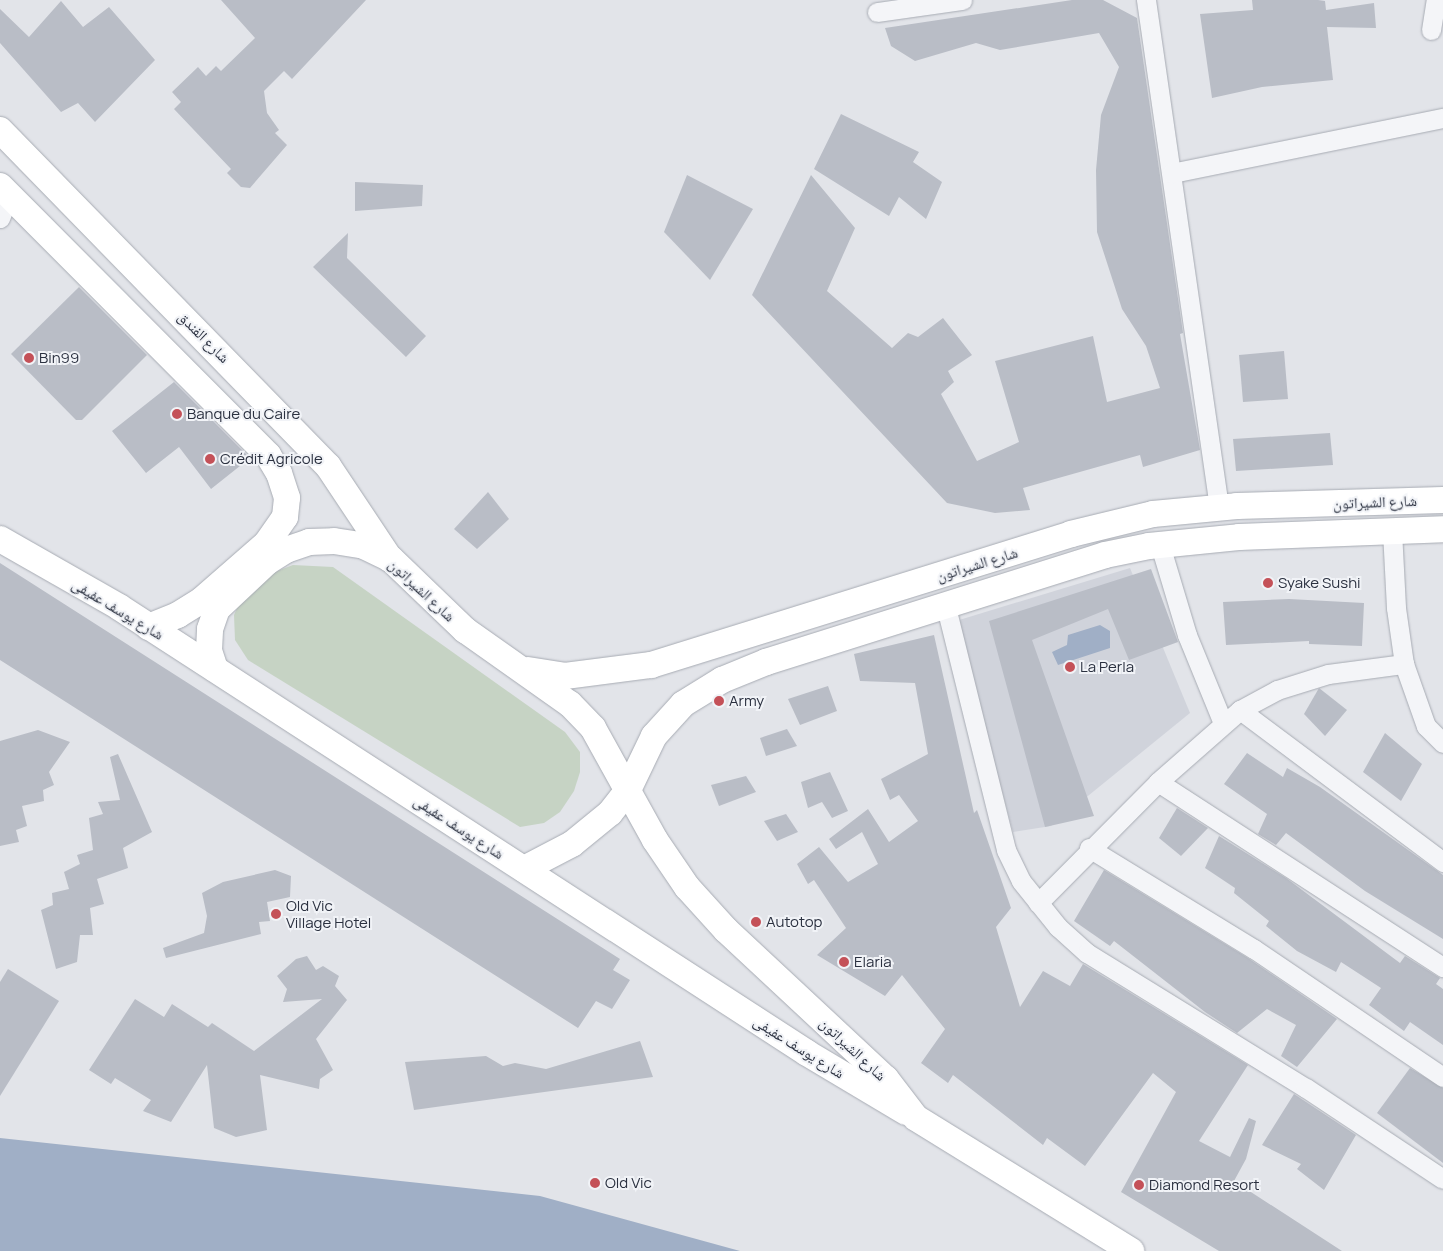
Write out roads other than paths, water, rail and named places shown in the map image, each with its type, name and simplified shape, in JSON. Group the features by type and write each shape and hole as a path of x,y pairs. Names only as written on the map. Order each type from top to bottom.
{"street":[{"path":"877,12 962,0"},
{"path":"1146,0 1219,507"},
{"path":"1431,30 1436,0"},
{"path":"1172,173 1443,118"},
{"name":"شارع الفندق","path":"0,130 328,466 391,559"},
{"name":"شارع الشيراتون","path":"3,200 268,455 279,473 287,498 285,517 267,543 229,586 217,610 210,629 209,650 215,669"},
{"name":"شارع الشيراتون","path":"520,669 565,676 651,665 1112,523 1153,514 1219,507 1443,500"},
{"name":"شارع الشيراتون","path":"524,869 592,830 628,790 654,736 683,704 722,680 766,662 946,607 1105,555 1160,545 1230,538 1443,529"},
{"path":"1392,531 1396,608 1404,664 1426,726 1443,743"},
{"name":"شارع يوسف عفيفى","path":"0,539 215,669 807,1053 916,1118"},
{"name":"شارع الشيراتون","path":"229,586 286,550 309,542 334,540 364,546 391,559 465,630 570,704 593,728 654,840 687,887 726,930 886,1079 916,1118 1131,1251"},
{"path":"1160,545 1187,635 1223,723"},
{"path":"148,627 178,615 229,586"},
{"path":"946,607 1006,850 1021,881 1058,927 1087,953 1314,1093 1443,1179"},
{"path":"1038,903 1089,848 1158,782 1240,710 1277,690 1328,674 1404,664"},
{"path":"1240,710 1443,862"},
{"path":"1158,782 1443,966"},
{"path":"1089,848 1254,949 1443,1076"}],"water":[{"path":"1100,625 1110,631 1110,648 1058,665 1052,652 1067,645 1068,635"},
{"path":"0,1138 540,1196 740,1251 0,1251"}],"place":[{"name":"Bin99","path":"29,358"},
{"name":"Banque du Caire","path":"177,414"},
{"name":"Crédit Agricole","path":"210,459"},
{"name":"Syake Sushi","path":"1268,583"},
{"name":"La Perla","path":"1070,667"},
{"name":"Army","path":"719,701"},
{"name":"Old Vic Village Hotel","path":"276,914"},
{"name":"Autotop","path":"756,922"},
{"name":"Elaria","path":"844,962"},
{"name":"Old Vic","path":"595,1183"},
{"name":"Diamond Resort","path":"1139,1185"}]}
